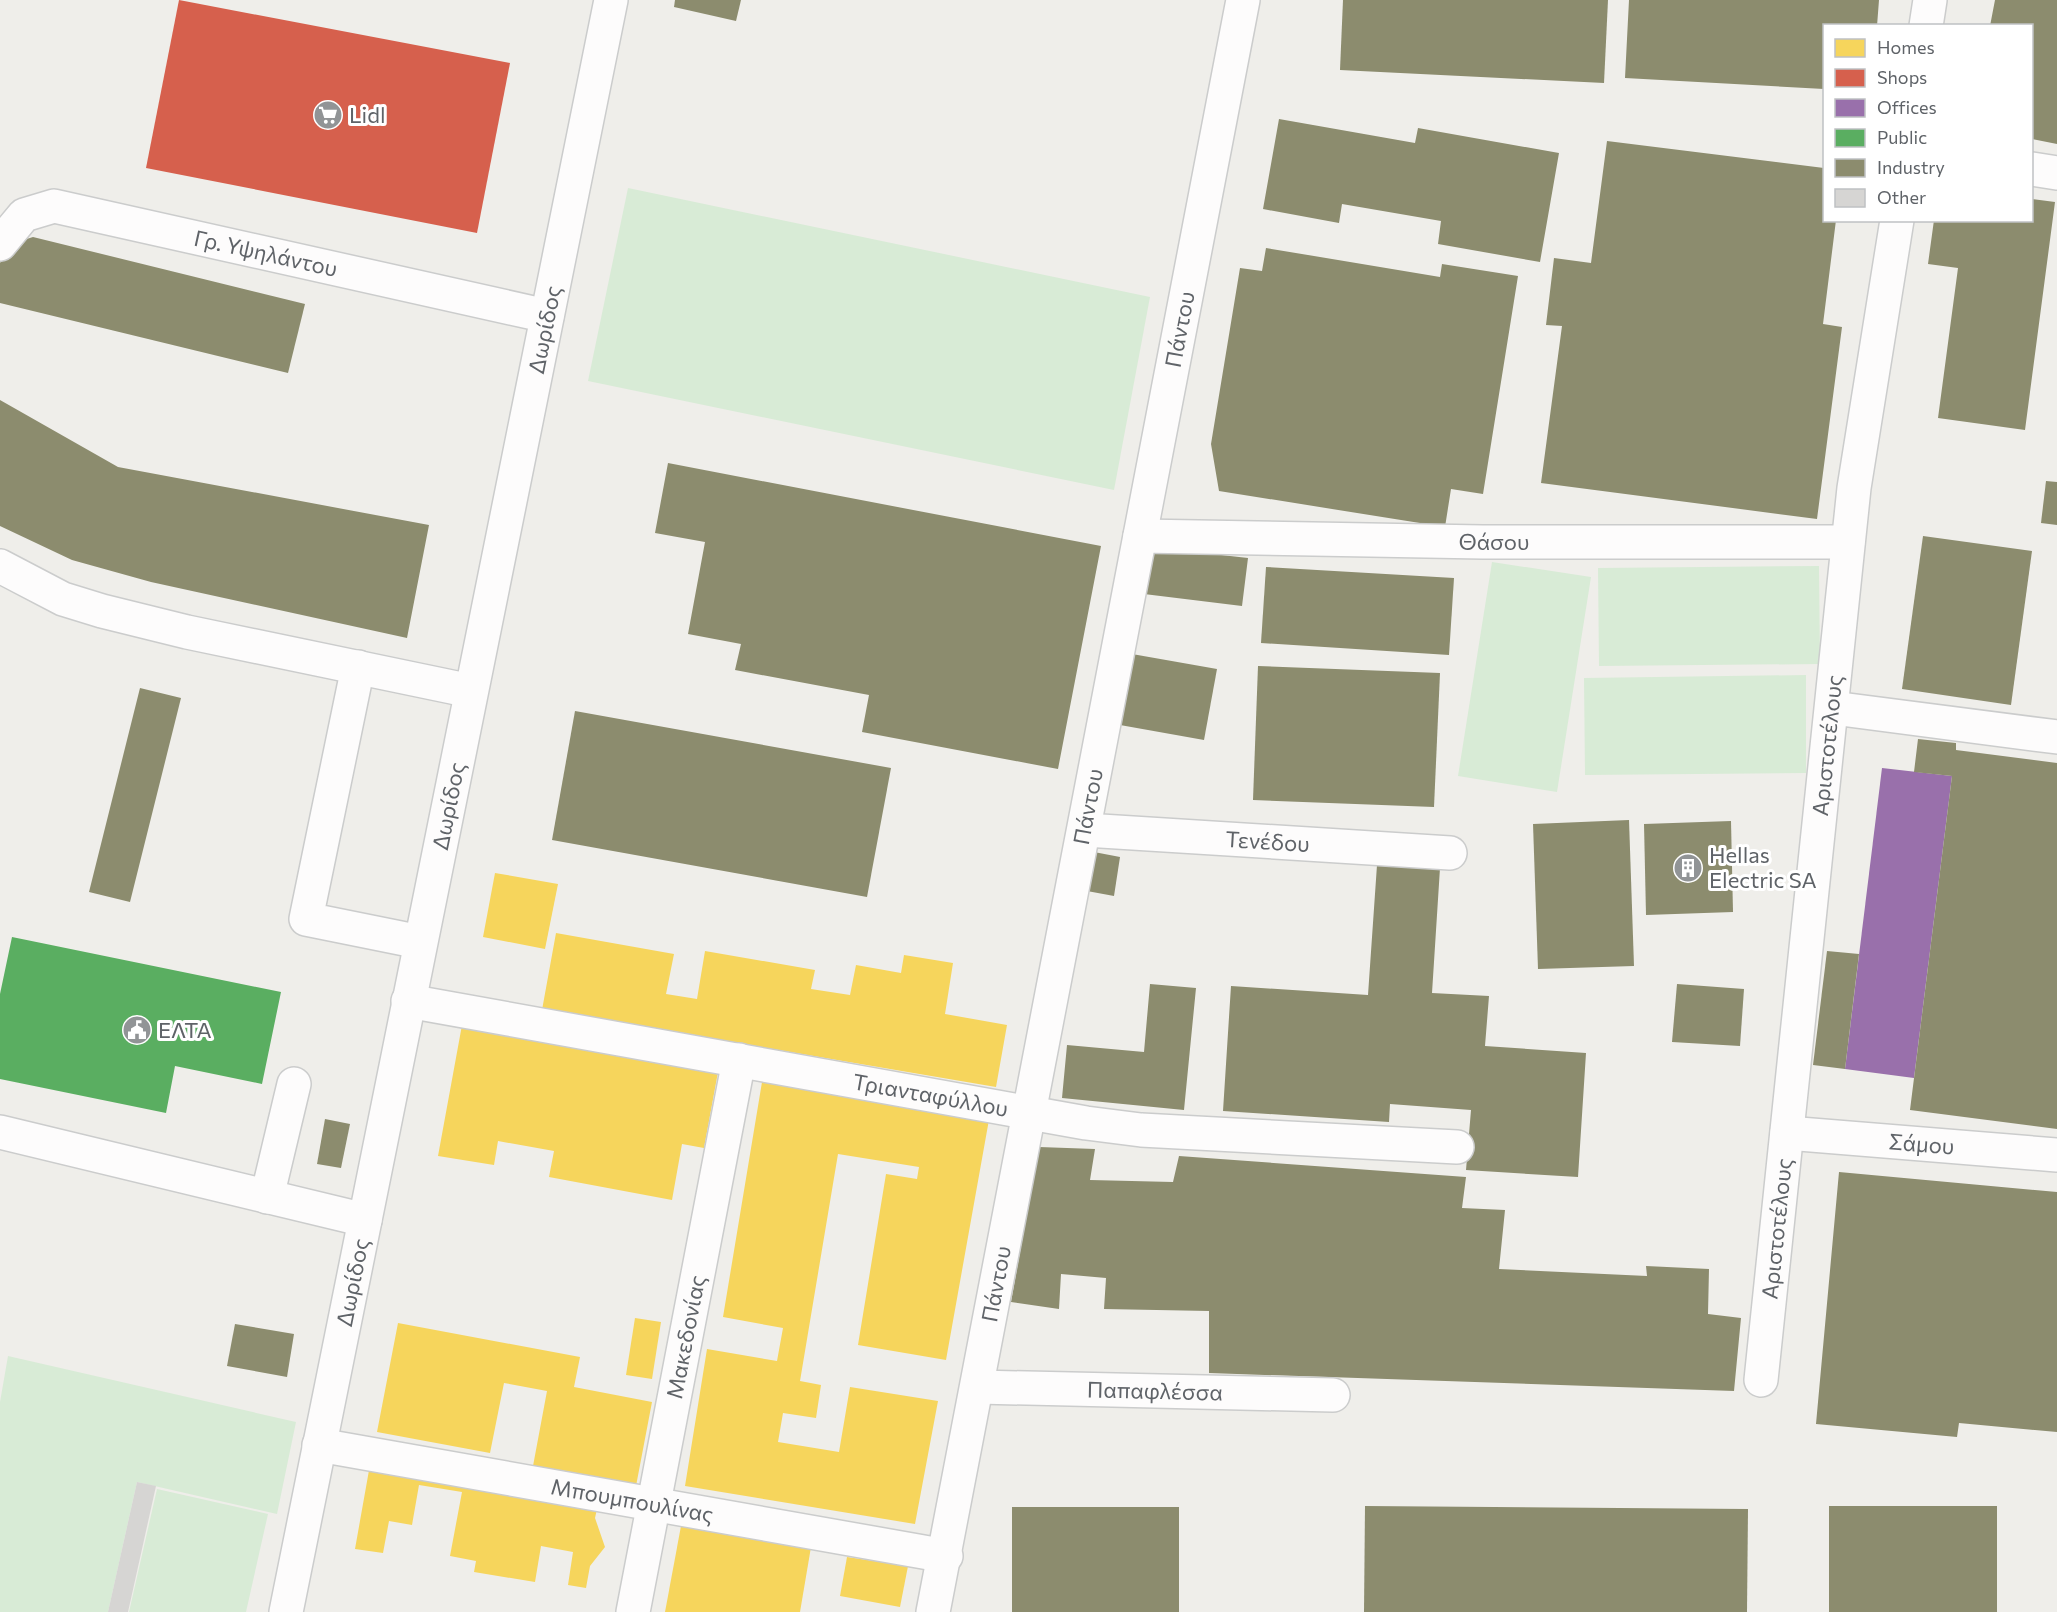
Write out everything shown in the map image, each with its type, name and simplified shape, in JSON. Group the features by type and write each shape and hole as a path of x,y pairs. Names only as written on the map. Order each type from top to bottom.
{"street":[{"name":"Δωρίδος","path":"286,1612 611,0"},
{"name":"Πάντου","path":"933,1612 978,1388 1243,0"},
{"path":"1926,24 1930,0"},
{"path":"2033,169 2057,173"},
{"name":"Γρ. Υψηλάντου","path":"0,244 24,215 54,206 547,316"},
{"name":"Αριστοτέλους","path":"1761,1380 1833,708 1854,488 1897,222"},
{"name":"Θάσου","path":"1140,536 1483,543 1848,543"},
{"path":"0,566 63,599 102,611 187,632 471,691"},
{"path":"358,668 306,918 420,942"},
{"path":"1833,708 2057,737"},
{"name":"Τενέδου","path":"1084,830 1450,853"},
{"name":"Τριανταφύλλου","path":"408,1001 1141,1130 1457,1147"},
{"name":"Μακεδονίας","path":"633,1612 739,1060"},
{"path":"267,1197 294,1084"},
{"path":"0,1132 364,1220"},
{"name":"Σάμου","path":"1787,1133 2057,1155"},
{"name":"Παπαφλέσσα","path":"978,1388 1332,1395"},
{"name":"Μπουμπουλίνας","path":"319,1445 945,1557"}],"green space":[{"path":"628,188 1150,297 1114,490 588,381"},
{"path":"1492,562 1591,577 1557,792 1458,776"},
{"path":"1819,566 1820,664 1599,666 1598,568"},
{"path":"1806,675 1806,773 1585,775 1584,678"},
{"path":"8,1356 296,1422 277,1514 137,1482 108,1612 0,1612 0,1402"},
{"path":"157,1489 268,1514 246,1612 129,1612"}],"building: Homes":[{"path":"495,873 558,884 545,949 483,937"},
{"path":"556,933 674,954 666,994 697,999 705,951 815,970 811,989 850,995 856,965 901,973 904,955 953,963 945,1014 1007,1025 996,1087 542,1010"},
{"path":"462,1025 718,1072 704,1148 682,1144 672,1200 549,1177 554,1151 498,1141 494,1165 438,1156"},
{"path":"763,1076 990,1114 946,1360 858,1345 886,1174 917,1179 919,1167 838,1154 800,1381 821,1385 816,1418 783,1413 778,1442 839,1452 850,1387 938,1401 915,1524 685,1486 707,1349 777,1361 783,1328 723,1317"},
{"path":"635,1318 661,1322 652,1379 626,1375"},
{"path":"398,1323 580,1357 574,1387 652,1402 636,1486 533,1466 547,1391 504,1383 490,1453 377,1432"},
{"path":"371,1459 599,1500 595,1518 605,1547 590,1566 586,1588 568,1585 573,1552 541,1546 535,1582 474,1572 476,1561 450,1556 462,1492 419,1485 412,1525 389,1521 383,1553 355,1549"},
{"path":"681,1526 811,1547 800,1612 665,1612"},
{"path":"847,1557 908,1566 900,1607 840,1596"}],"building: Shops":[{"name":"Lidl","path":"179,0 510,63 477,233 146,168"}],"building: Offices":[{"path":"1882,768 1952,776 1914,1078 1845,1069"}],"building: Public":[{"name":"ΕΛΤΑ","path":"12,937 281,992 262,1084 175,1066 166,1113 0,1079 0,994"}],"building: Industry":[{"path":"675,0 741,0 736,21 674,7"},
{"path":"1343,0 1608,0 1604,83 1340,70"},
{"path":"1629,0 1879,0 1877,24 1823,24 1823,89 1625,78"},
{"path":"1995,0 2057,0 2057,144 2033,139 2033,24 1990,24"},
{"path":"1279,119 1415,143 1418,128 1559,153 1540,262 1438,244 1441,221 1342,204 1339,223 1263,209"},
{"path":"1607,141 1823,168 1823,222 1836,222 1823,324 1842,327 1817,519 1541,483 1562,326 1546,325 1554,258 1591,263"},
{"path":"2033,199 2055,202 2025,430 1938,418 1958,268 1928,264 1934,222 2033,222"},
{"path":"33,237 305,304 288,373 0,303 0,263 14,243"},
{"path":"1266,248 1440,277 1442,264 1518,276 1483,494 1451,489 1445,527 1219,491 1211,444 1240,268 1262,271"},
{"path":"0,400 118,467 429,525 407,638 151,582 72,560 0,526"},
{"path":"668,463 1101,546 1058,769 862,732 869,695 735,670 741,644 688,634 705,542 655,533"},
{"path":"2046,481 2057,482 2057,525 2041,523"},
{"path":"1923,536 2032,551 2011,705 1902,689"},
{"path":"1150,547 1248,558 1242,606 1144,594"},
{"path":"1266,567 1454,578 1449,655 1261,643"},
{"path":"1132,654 1217,669 1204,740 1120,725"},
{"path":"1258,666 1440,673 1434,807 1253,800"},
{"path":"140,688 181,698 130,902 89,892"},
{"path":"575,711 891,768 867,897 552,840"},
{"path":"1918,739 1956,743 1956,750 2057,763 2057,1129 1910,1110 1952,776 1914,772"},
{"path":"1629,820 1634,966 1538,969 1533,824"},
{"name":"Hellas Electric SA","path":"1731,821 1733,912 1646,915 1644,824"},
{"path":"1094,852 1120,857 1114,896 1087,891"},
{"path":"1377,865 1440,868 1432,993 1489,996 1485,1046 1586,1053 1578,1177 1466,1170 1471,1110 1390,1104 1389,1122 1223,1111 1231,986 1368,995"},
{"path":"1827,951 1859,954 1845,1069 1813,1065"},
{"path":"1150,984 1196,988 1184,1110 1062,1098 1067,1045 1144,1052"},
{"path":"1677,984 1744,989 1740,1046 1672,1042"},
{"path":"325,1119 350,1124 341,1168 317,1164"},
{"path":"1039,1147 1095,1149 1090,1180 1173,1182 1179,1156 1466,1177 1462,1208 1505,1210 1499,1269 1647,1276 1646,1266 1709,1269 1708,1314 1741,1318 1734,1391 1209,1373 1209,1311 1104,1309 1106,1278 1061,1274 1059,1309 1011,1302"},
{"path":"1839,1172 2057,1192 2057,1432 1959,1423 1957,1437 1816,1424"},
{"path":"235,1324 294,1334 287,1377 227,1366"},
{"path":"1365,1506 1748,1509 1747,1612 1364,1612"},
{"path":"1829,1506 1997,1506 1997,1612 1829,1612"},
{"path":"1012,1507 1179,1507 1179,1612 1012,1612"}],"building: Other":[{"path":"137,1482 156,1486 128,1612 108,1612"}],"place":[{"name":"Lidl","path":"328,115"},
{"name":"Hellas Electric SA","path":"1688,868"},
{"name":"ΕΛΤΑ","path":"137,1030"}]}
